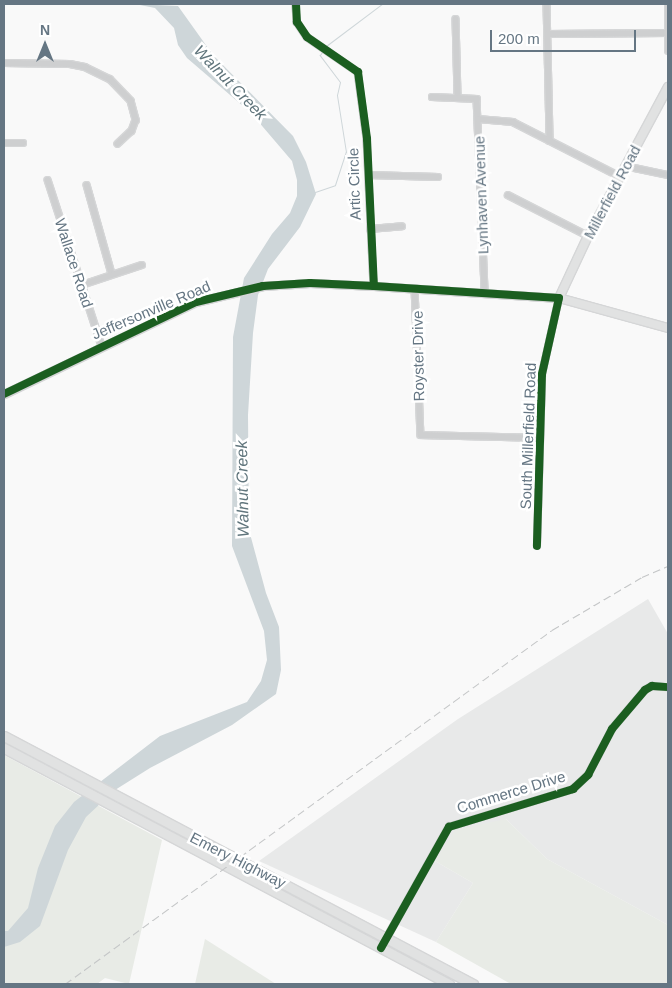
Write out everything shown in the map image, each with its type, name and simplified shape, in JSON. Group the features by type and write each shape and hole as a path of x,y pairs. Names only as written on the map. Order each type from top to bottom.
{"highway":[{"name":"Emery Highway","path":"4,736 123,799 173,832 449,984"},
{"name":"Emery Highway","path":"4,748 116,808 173,832 386,938 473,984"}],"main road":[{"name":"Millerfield Road","path":"559,298 588,236 668,87"},
{"name":"Jeffersonville Road","path":"559,298 668,328"}],"street":[{"name":"Artic Circle","path":"296,4 297,22 306,37 354,66 360,81 368,175 374,286"},
{"path":"547,4 550,141"},
{"path":"668,4 668,50"},
{"path":"432,97 458,97 456,19"},
{"path":"548,34 668,33"},
{"path":"4,63 70,64 84,67 110,79 130,101 136,120 132,132 118,144"},
{"name":"Lynhaven Avenue","path":"458,97 477,99 485,291"},
{"path":"478,119 506,120 620,176"},
{"path":"4,143 23,143"},
{"path":"626,166 668,175"},
{"path":"368,175 438,177"},
{"name":"Wallace Road","path":"48,180 102,346"},
{"path":"87,185 112,274"},
{"path":"508,195 588,236"},
{"path":"370,229 402,226"},
{"path":"82,285 142,265"},
{"name":"Jeffersonville Road","path":"4,394 188,306 223,294 291,284 485,291 559,298"},
{"name":"Royster Drive","path":"416,288 419,425 421,435 426,437 540,438"},
{"name":"South Millerfield Road","path":"537,546 544,354 559,298"},
{"name":"Commerce Drive","path":"381,948 449,827 460,821 573,788 588,775 616,724 645,690 652,686 668,687"}],"shaded area":[{"path":"648,599 668,634 668,925 547,859 506,819 435,861 473,883 436,942 259,861 458,719"},
{"path":"4,755 162,840 129,984 105,978 97,984 4,984"},
{"path":"506,819 547,859 668,925 668,984 511,984 436,942 473,883 435,861 455,830"},
{"path":"205,939 276,984 195,984"}],"water":[{"name":"Walnut Creek","path":"135,4 178,6 213,55 293,136 306,162 316,194 300,227 268,269 258,295 253,333 248,415 249,530 266,593 279,627 281,670 276,694 232,725 150,768 115,790 86,817 68,850 40,926 20,942 4,947 4,931 8,931 28,908 38,868 55,826 74,802 160,736 247,702 261,681 267,660 264,631 232,546 233,337 244,278 272,234 290,213 297,196 297,180 292,161 251,113 187,58 178,45 174,28 155,8"}],"waterway":[{"path":"326,46 382,4"},
{"path":"315,192 335,185 346,152 337,95 340,82 320,55 322,52"}],"railway":[{"path":"65,984 552,630 642,577 668,566"}],"cycle path":[{"path":"296,4 297,22 307,37 358,72 367,139 374,286"},
{"path":"4,394 196,302 263,286 310,283 559,298 542,374 537,546"},
{"path":"381,948 449,827 573,789 588,775 612,729 645,690 652,686 668,687"}]}
